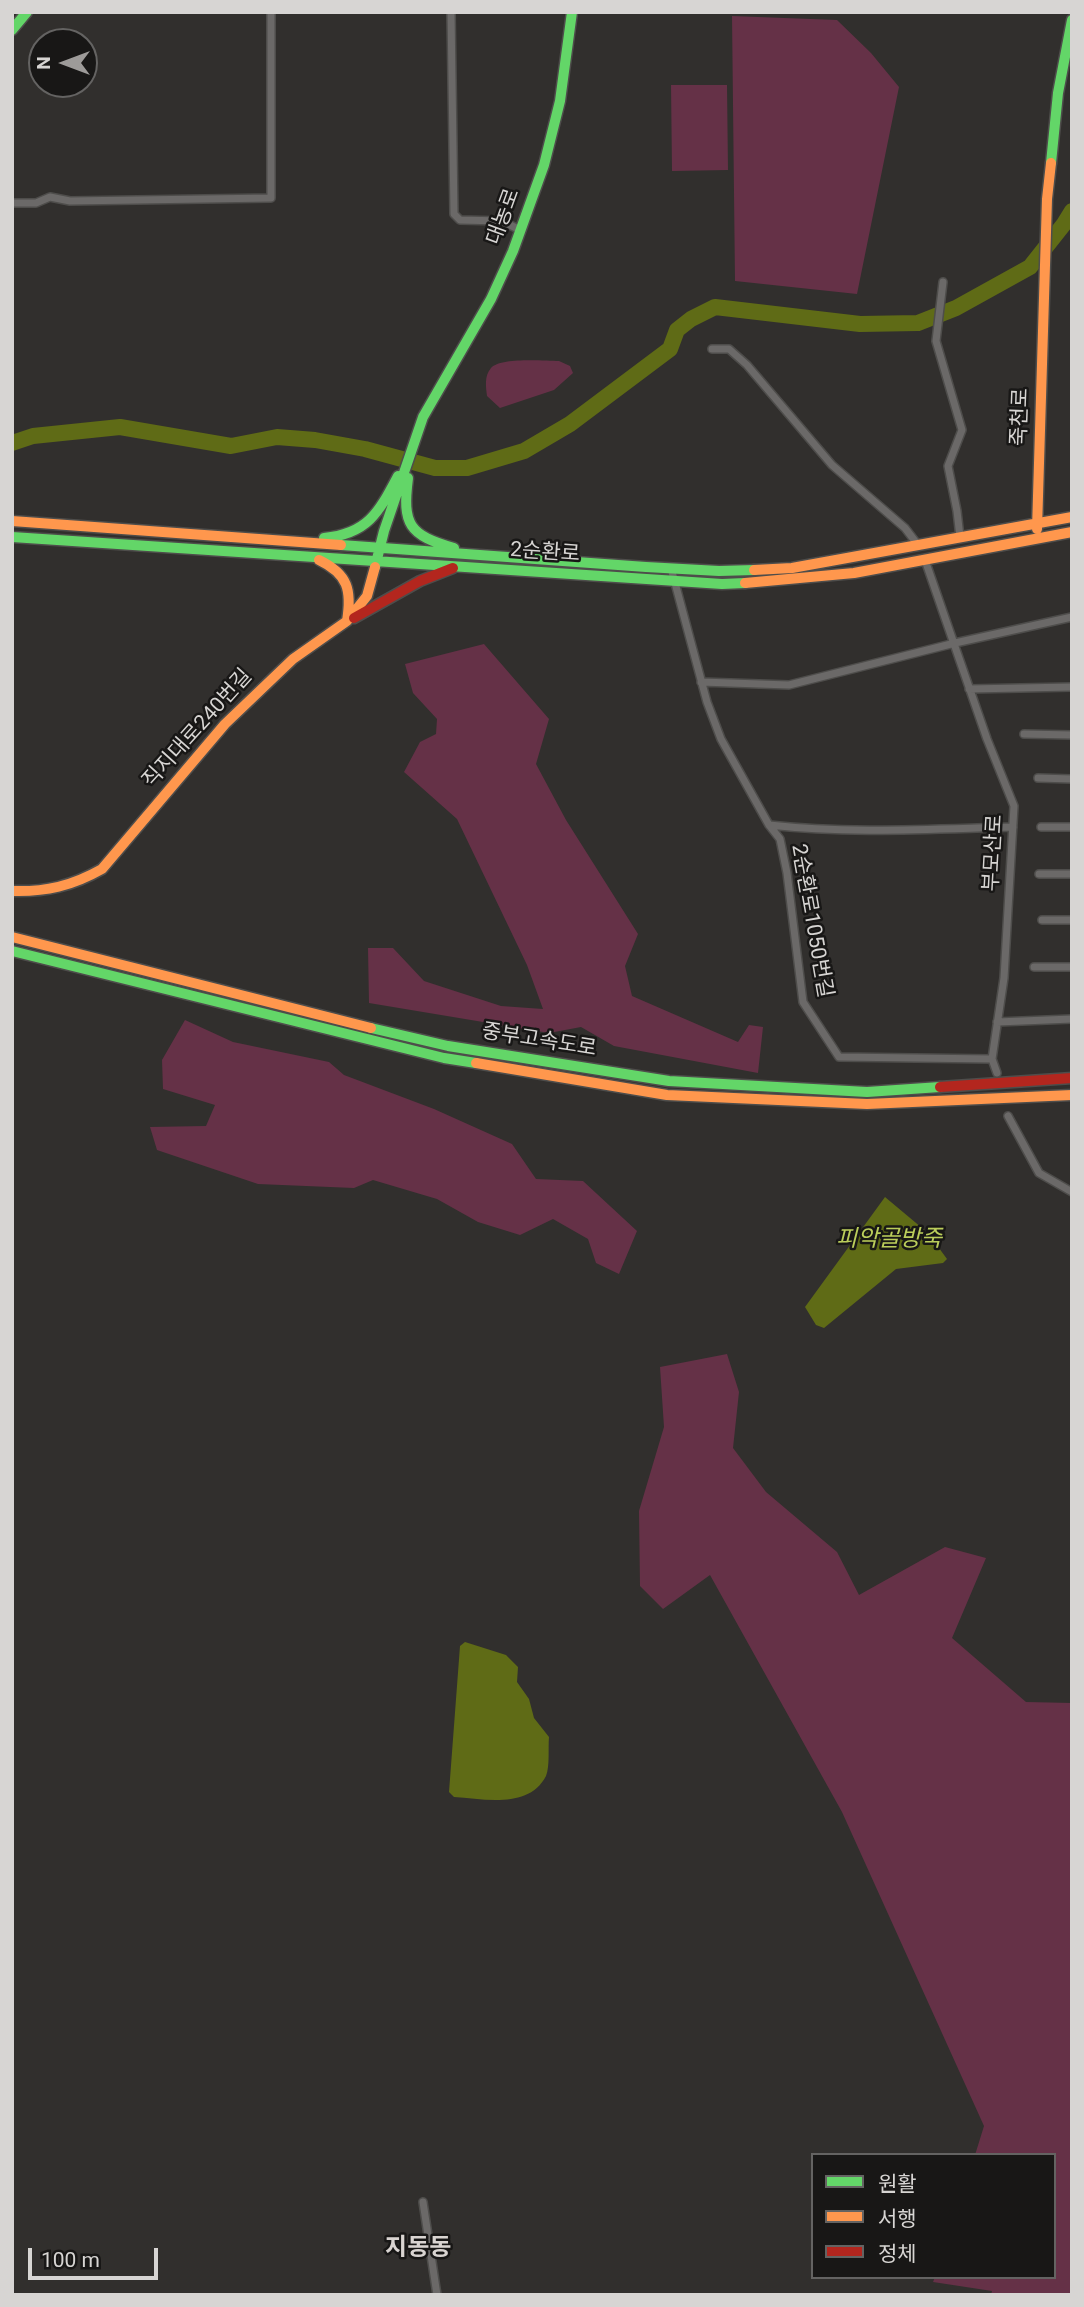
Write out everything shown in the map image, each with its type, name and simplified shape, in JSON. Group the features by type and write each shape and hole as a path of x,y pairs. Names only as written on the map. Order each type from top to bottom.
{"main road":[{"path":"12,30 27,12"},
{"name":"대농로","path":"415,445 423,417 491,299 544,165 560,101 572,12"},
{"name":"죽천로","path":"1037,538 1047,199 1057,104 1072,20"},
{"path":"271,538 329,538 354,532 369,523 395,498 415,445"},
{"path":"415,445 395,498 406,520 418,536 474,554"},
{"name":"직지대로240번길","path":"12,891 57,891 102,869 225,723 278,671 347,621 367,596 395,498"},
{"name":"2순환로","path":"12,521 751,572 792,568 1072,517"},
{"name":"2순환로","path":"12,537 722,584 789,582 1072,532"},
{"path":"307,556 341,572 350,593 347,621"},
{"path":"347,621 420,581 458,566"},
{"path":"366,611 367,596"},
{"name":"중부고속도로","path":"12,937 448,1046 669,1081 867,1092 1072,1078"},
{"name":"중부고속도로","path":"12,951 444,1058 667,1095 867,1104 1072,1094"}],"street":[{"path":"12,203 36,203 57,197 70,201 271,198 271,12"},
{"path":"451,12 454,214 460,219 502,221 520,230"},
{"path":"943,282 936,341 962,430 948,466 960,537"},
{"path":"712,349 729,349 747,365 832,465 905,528 918,545"},
{"name":"부모산로","path":"925,560 969,689 1014,806 1004,978 992,1059 997,1073"},
{"name":"2순환로1050번길","path":"671,568 701,682 721,739 768,825 780,839 788,873 803,1002 839,1057 992,1059"},
{"path":"701,682 789,685 1072,617"},
{"path":"969,689 1072,687"},
{"path":"1024,734 1072,735"},
{"path":"1038,778 1072,779"},
{"path":"768,825 803,829 910,830 1013,827"},
{"path":"1041,827 1072,827"},
{"path":"1039,874 1072,874"},
{"path":"1042,920 1072,920"},
{"path":"1034,967 1072,967"},
{"path":"997,1023 1072,1019"},
{"path":"1008,1116 1039,1173 1072,1192"},
{"path":"423,2202 437,2295"}],"shaded area":[{"path":"732,16 837,20 871,53 899,87 857,294 735,281"},
{"path":"671,85 727,85 728,170 672,171"},
{"path":"523,360 559,361 570,366 573,373 554,390 500,408 487,396 487,374 496,365"},
{"path":"484,644 549,719 536,764 566,820 638,934 625,966 632,996 738,1042 749,1025 763,1027 758,1073 614,1046 581,1027 549,1033 369,1003 368,948 393,948 424,981 501,1006 543,1009 527,965 457,819 404,772 420,742 436,734 437,719 413,693 405,664"},
{"path":"185,1020 233,1042 329,1062 344,1075 434,1109 512,1144 536,1179 583,1181 637,1231 619,1274 596,1263 588,1239 553,1219 520,1235 478,1222 437,1199 373,1180 354,1188 258,1184 157,1150 150,1127 206,1126 215,1105 163,1089 162,1060"},
{"path":"727,1354 739,1392 733,1448 766,1492 837,1552 859,1595 945,1547 986,1558 952,1638 1026,1702 1072,1703 1072,2295 991,2295 992,2291 933,2282 934,2279 1056,2279 1056,2153 976,2153 984,2126 842,1812 710,1575 663,1609 640,1586 639,1511 664,1427 660,1367"}],"water":[{"name":"피악골방죽","path":"885,1197 928,1233 947,1259 943,1263 896,1269 824,1328 816,1325 805,1307"},
{"path":"465,1642 506,1655 518,1667 517,1682 529,1699 534,1718 549,1737 546,1776 538,1786 518,1798 492,1800 454,1797 449,1792 460,1646"}],"waterway":[{"path":"12,443 33,436 120,427 231,446 277,437 315,440 365,449 435,468 467,468 524,451 570,424 670,349 677,330 691,319 715,307 860,324 918,323 956,308 1030,267 1072,211"}],"traffic: fast":[{"path":"12,30 27,12"},
{"path":"375,567 384,531 423,417 491,299 513,251 544,165 560,101 572,12"},
{"path":"1051,163 1058,93 1072,20"},
{"path":"324,538 339,536 362,526 378,510 398,476"},
{"path":"408,478 406,507 412,526 427,538 454,548"},
{"path":"12,537 722,584 745,583"},
{"path":"341,545 646,567 754,570"},
{"path":"12,951 444,1058 476,1063"},
{"path":"371,1028 448,1046 669,1081 867,1092 940,1087"}],"traffic: slow":[{"path":"1037,529 1047,199 1051,163"},
{"path":"754,570 792,568 1072,517"},
{"path":"12,521 341,545"},
{"path":"745,583 854,573 1072,532"},
{"path":"319,560 336,571 346,584 349,600 347,621"},
{"path":"12,891 58,887 102,869 225,724 293,659 347,621 367,596 375,567"},
{"path":"12,937 371,1028"},
{"path":"476,1063 667,1095 867,1104 1072,1095"}],"traffic: jam":[{"path":"354,618 420,581 453,568"},
{"path":"940,1087 1072,1078"}],"district":[{"name":"지동동","path":"418,2249"}]}
